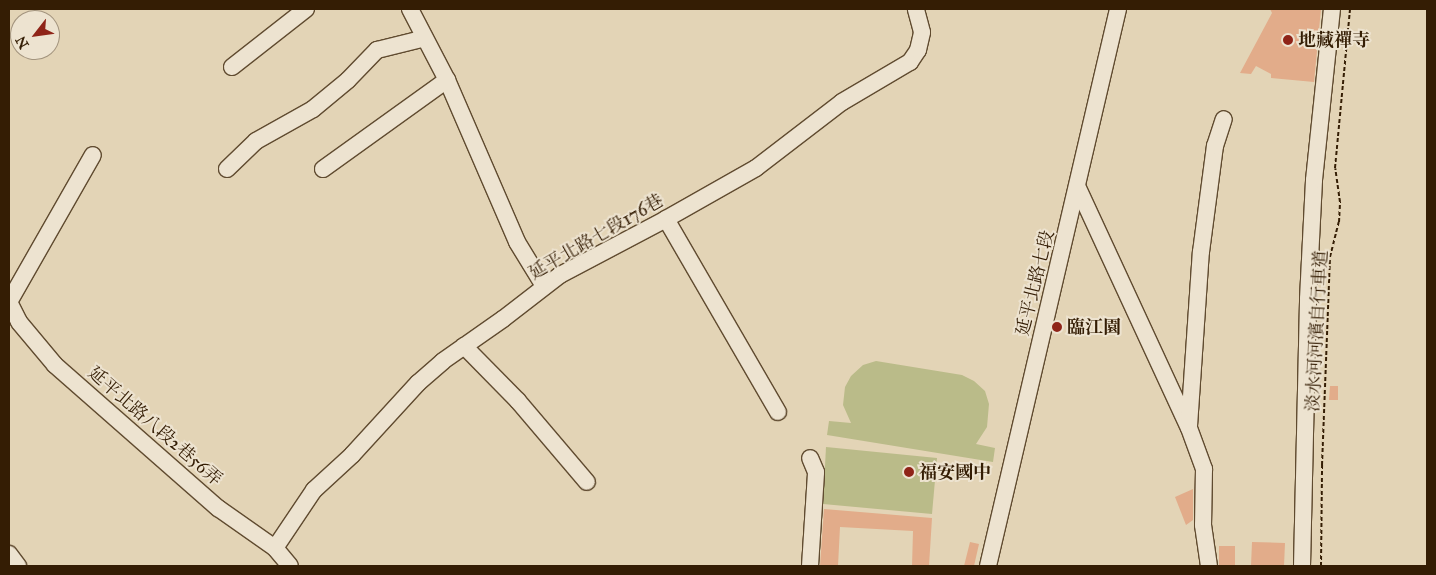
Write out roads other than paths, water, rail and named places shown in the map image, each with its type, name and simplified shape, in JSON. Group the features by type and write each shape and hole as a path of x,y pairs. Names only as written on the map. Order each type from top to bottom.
{"street":[{"path":"232,67 306,9"},
{"path":"410,9 447,80 517,242 544,286"},
{"name":"延平北路七段176巷","path":"276,548 314,490 352,455 418,383 464,346 503,319 544,286 756,168 842,102 910,62 918,50 922,32 916,9"},
{"name":"延平北路七段","path":"988,566 1078,188 1118,9"},
{"path":"1302,566 1308,299 1314,180 1332,9"},
{"path":"227,169 256,141 314,109 348,80 376,50 426,38"},
{"path":"323,169 447,80"},
{"path":"1189,428 1201,252 1215,146 1224,119"},
{"path":"9,302 93,155"},
{"path":"1078,188 1189,428 1204,469 1203,525 1209,566"},
{"path":"666,219 778,412"},
{"name":"延平北路八段2巷56弄","path":"9,302 19,322 55,364 218,508 276,548 290,566"},
{"path":"464,346 518,401 587,482"},
{"path":"810,458 816,472 810,566"},
{"path":"9,554 18,566"}],"place":[{"name":"地藏禪寺","path":"1288,40"},
{"name":"臨江園","path":"1057,327"},
{"name":"福安國中","path":"909,472"}]}
